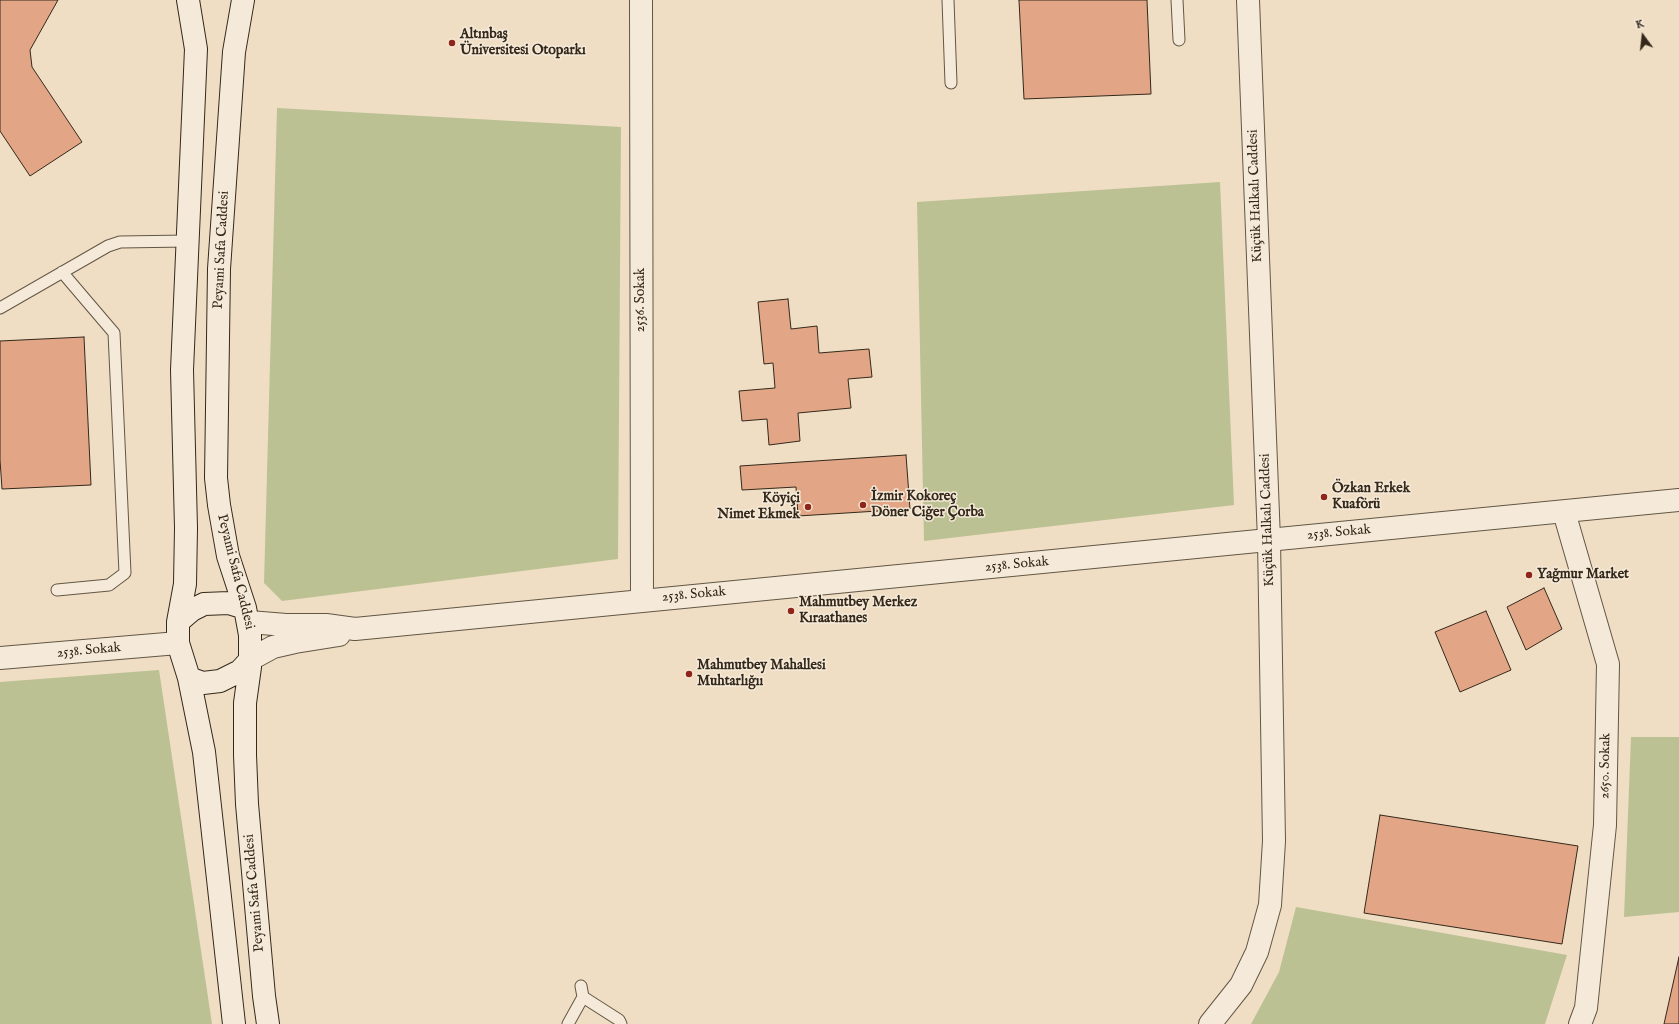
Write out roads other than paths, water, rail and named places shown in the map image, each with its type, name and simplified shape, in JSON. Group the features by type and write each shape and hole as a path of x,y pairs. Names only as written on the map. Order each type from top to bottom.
{"street":[{"path":"188,0 196,49 182,370 186,528 185,584 178,622 178,643 189,678 204,752 234,1024"},
{"name":"Peyami Safa Caddesi","path":"243,0 234,52 219,269 216,478 228,556 247,615 251,659 245,703 244,755 247,804 268,1024"},
{"name":"2536. Sokak","path":"641,0 642,600"},
{"name":"Küçük Halkalı Caddesi","path":"1210,1024 1241,985 1257,952 1270,905 1274,841 1269,540 1248,0"},
{"name":"2538. Sokak","path":"355,629 1679,500"},
{"name":"2650. Sokak","path":"1564,512 1608,664 1605,825 1586,1008 1580,1024"},
{"path":"178,622 192,610 204,604 229,603 247,615 286,625 326,624 355,629"},
{"path":"189,678 203,683 220,681 240,670 251,659 273,648 295,642 337,636 355,629"},
{"name":"2538. Sokak","path":"0,658 178,643"}],"lane":[{"path":"948,0 951,83"},
{"path":"1178,0 1179,40"},
{"path":"0,308 108,246 120,242 187,241"},
{"path":"57,590 109,585 125,573 114,333 62,272"},
{"path":"568,1024 583,997 581,986"},
{"path":"583,997 619,1020 621,1024"}],"place":[{"name":"Altınbaş Üniversitesi Otoparkı","path":"452,43"},
{"name":"Özkan Erkek Kuaförü","path":"1324,497"},
{"name":"İzmir Kokoreç Döner Ciğer Çorba","path":"863,505"},
{"name":"Köyiçi Nimet Ekmek","path":"808,507"},
{"name":"Yağmur Market","path":"1529,575"},
{"name":"Mahmutbey Merkez Kıraathanes","path":"791,611"},
{"name":"Mahmutbey Mahallesi Muhtarlığıı","path":"689,674"}]}
